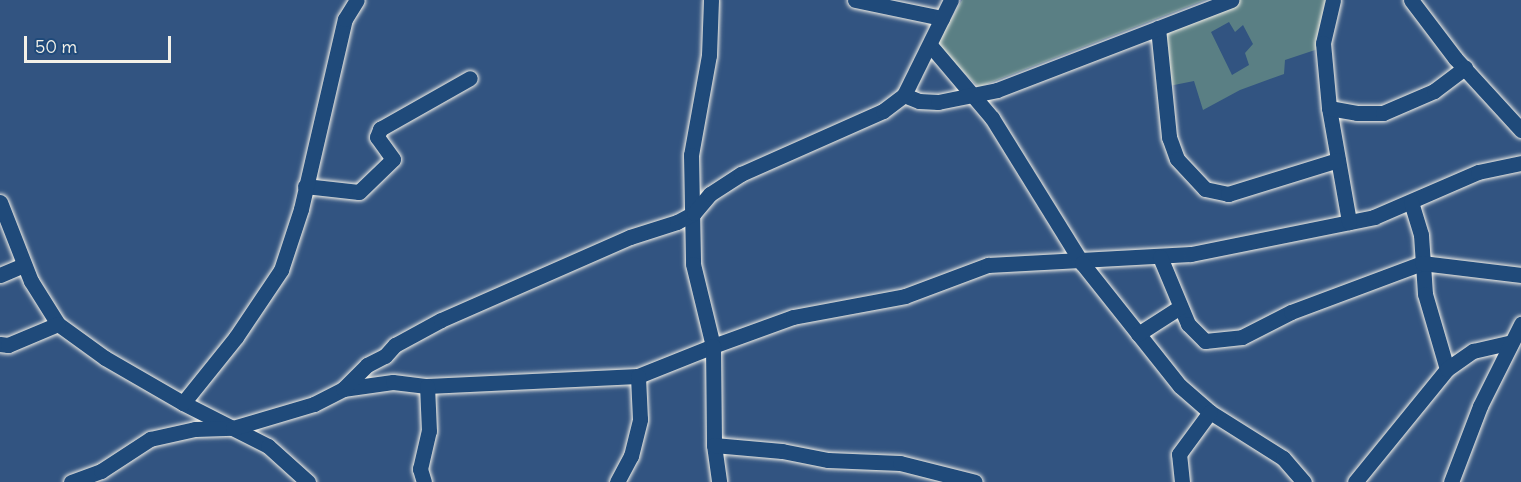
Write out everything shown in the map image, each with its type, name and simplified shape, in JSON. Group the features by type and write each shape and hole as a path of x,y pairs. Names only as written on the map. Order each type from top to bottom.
{"street":[{"path":"183,403 273,284 301,209 345,19 357,0"},
{"path":"711,0 709,55 691,155 694,213 693,264 713,345 714,446 719,482"},
{"path":"855,0 942,18"},
{"path":"71,482 103,476 150,439 195,429 232,428 314,404 343,389 367,365 385,356 395,345 441,320 694,213 710,194 741,174 884,111 904,95 951,0"},
{"path":"904,95 919,101 938,102 975,96 1231,0"},
{"path":"1333,0 1323,43 1329,108 1349,222"},
{"path":"1411,0 1465,68 1521,130"},
{"path":"1158,27 1172,146 1177,159 1205,189 1228,194 1338,160"},
{"path":"930,45 975,96 1082,263 1180,387 1210,412 1274,451 1304,482"},
{"path":"1329,108 1357,113 1383,112 1434,91 1465,68"},
{"path":"305,186 359,192 393,159 377,137 380,129 470,78"},
{"path":"343,389 393,382 427,386 638,376 713,345 793,317 905,296 988,265 1082,263 1160,257 1349,222 1384,214 1478,172 1521,163"},
{"path":"0,202 24,265 58,324 105,358 183,403 268,446 308,482"},
{"path":"1411,202 1421,235 1425,294 1447,369"},
{"path":"1160,257 1180,307 1194,334 1205,341 1242,337 1291,312 1422,263 1521,275"},
{"path":"0,275 24,265"},
{"path":"1138,334 1180,307"},
{"path":"0,344 8,345 58,324"},
{"path":"1451,482 1466,437 1521,324"},
{"path":"1355,482 1447,369 1473,351 1511,342"},
{"path":"617,482 631,456 640,419 638,376"},
{"path":"424,482 420,469 429,431 427,386"},
{"path":"1182,482 1179,454 1210,412"},
{"path":"714,446 782,451 828,460 900,463 975,482"}],"green space":[{"path":"962,0 1205,0 979,87 936,46"},
{"path":"1238,0 1329,0 1318,49 1285,60 1284,74 1240,90 1203,110 1194,81 1169,86 1161,29","holes":["1229,22 1235,32 1243,25 1253,44 1245,53 1249,65 1232,75 1211,32"]}]}
